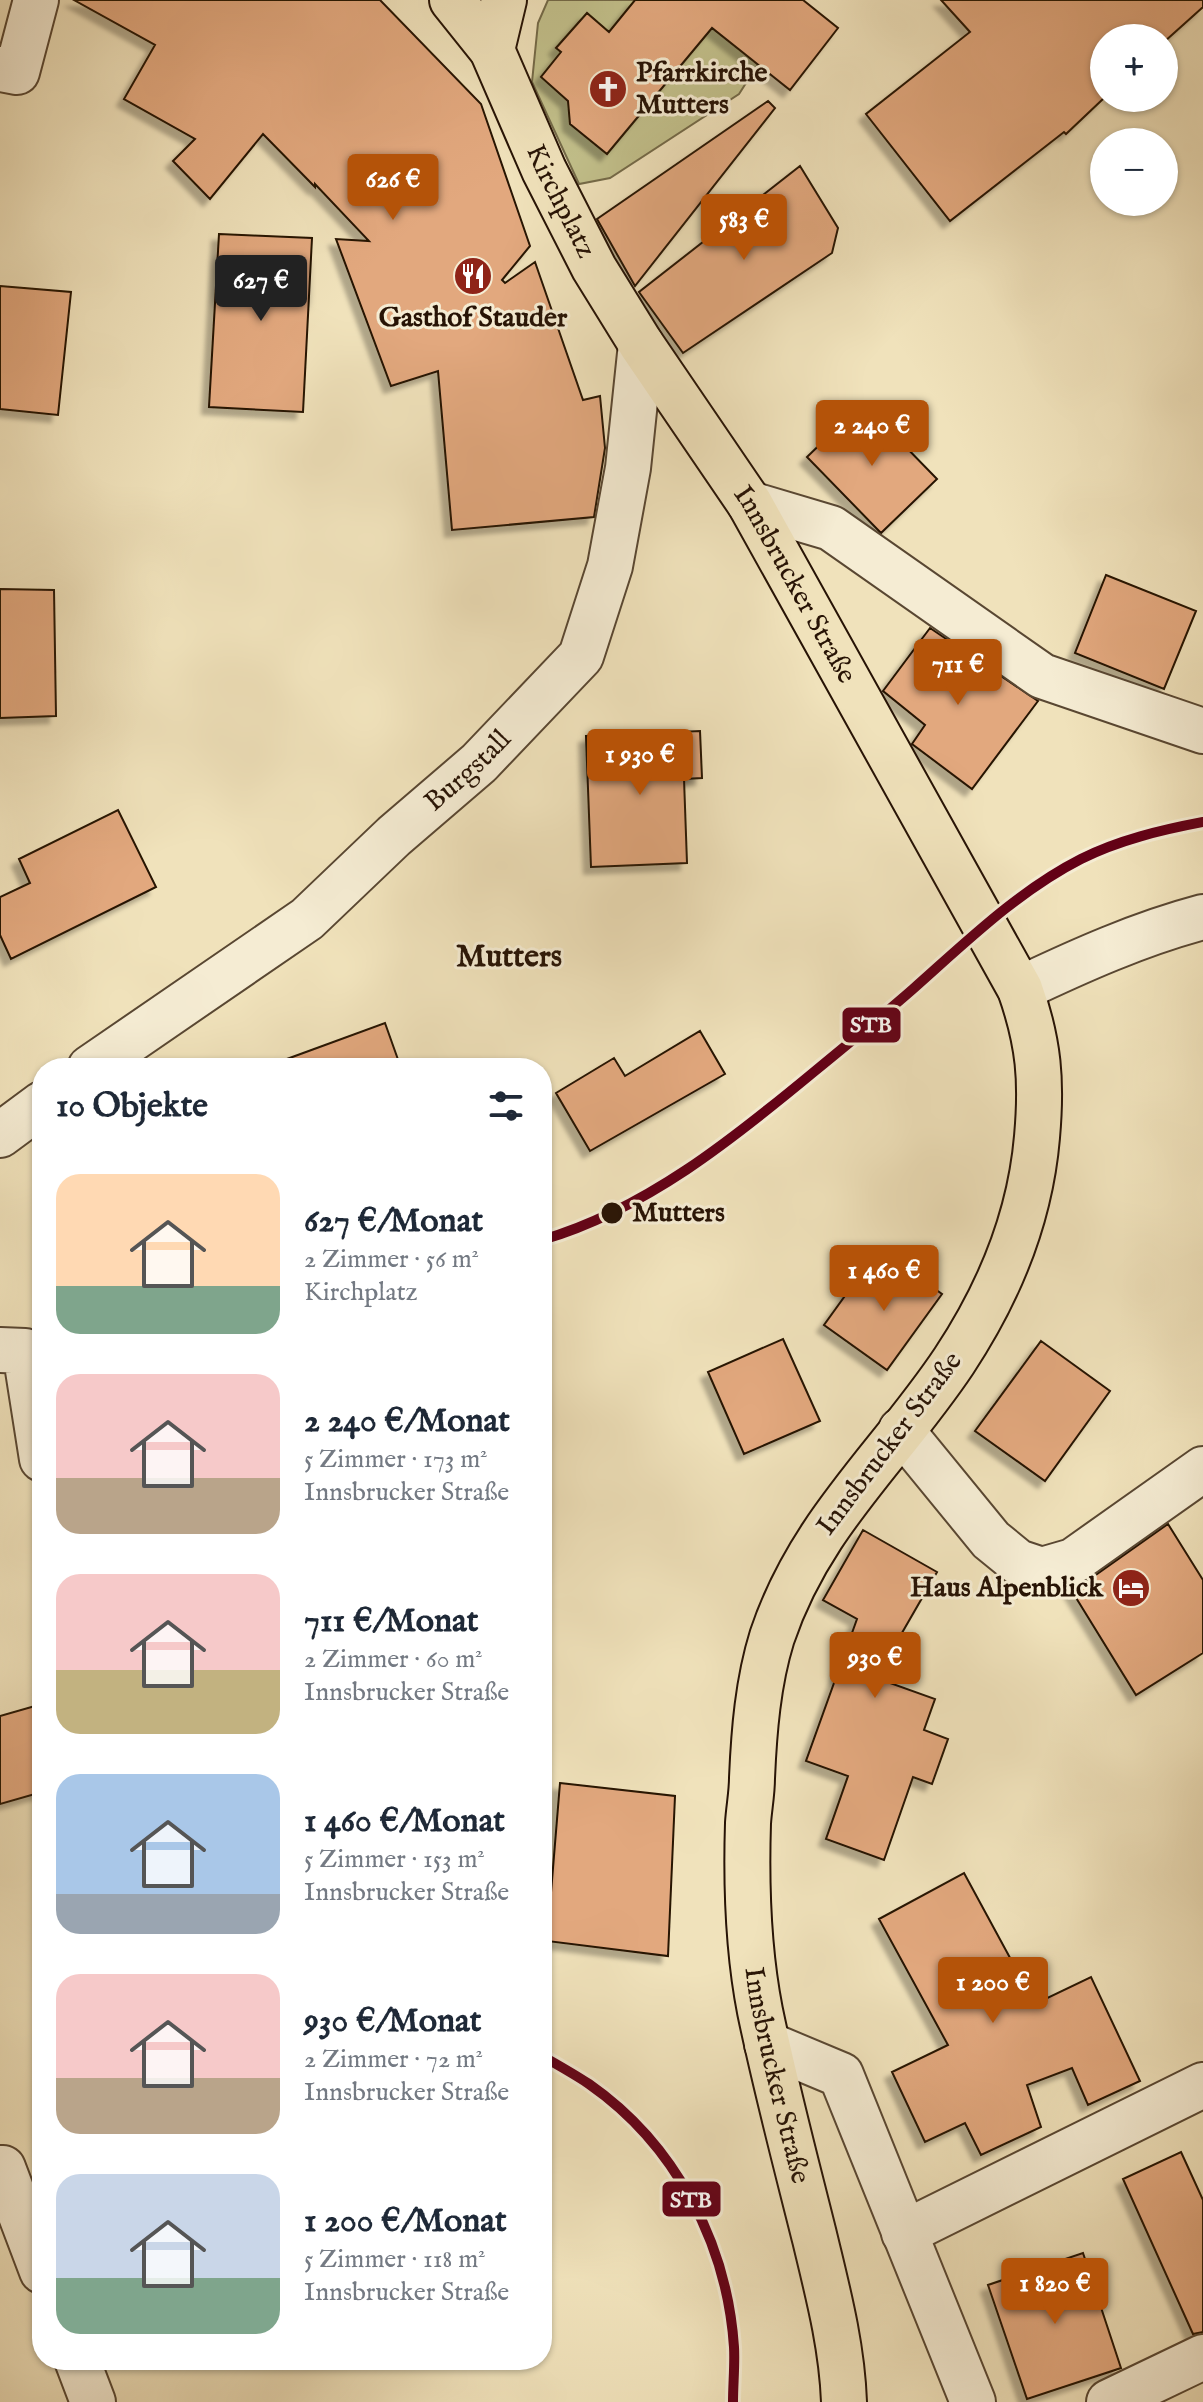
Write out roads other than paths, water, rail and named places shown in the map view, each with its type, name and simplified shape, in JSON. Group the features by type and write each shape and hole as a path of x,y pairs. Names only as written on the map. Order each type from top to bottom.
{"main road":[{"name":"Kirchplatz","path":"452,0 492,50 567,218 641,344"},
{"path":"492,50 504,0"},
{"name":"Innsbrucker Straße","path":"641,344 750,504 1020,989 1033,1025 1039,1065 1034,1164 1024,1214 1007,1264 981,1317 952,1363 859,1481 804,1562 786,1598 771,1642 757,1708 747,1860 754,1974 767,2044 834,2316 843,2370 844,2402"}],"street":[{"path":"0,69 17,72 36,0"},
{"name":"Burgstall","path":"105,1058 307,919 394,836 479,763 581,656 610,566 628,468 641,344"},
{"path":"750,504 831,528 1042,676 1203,731"},
{"path":"1020,989 1139,937 1203,917"},
{"path":"0,1135 32,1111"},
{"path":"0,1350 25,1351 32,1395"},
{"path":"901,1430 991,1540 1018,1562 1042,1570 1073,1561 1203,1469"},
{"path":"767,2044 841,2075 973,2402"},
{"path":"904,2233 1203,2085"},
{"path":"0,2168 3,2168 32,2245"},
{"path":"1109,2402 1203,2357"},
{"path":"81,2370 93,2402"}],"place":[{"name":"Pfarrkirche Mutters","path":"608,89"},
{"name":"Gasthof Stauder","path":"473,276"},
{"name":"Mutters","path":"612,1213"},
{"name":"Haus Alpenblick","path":"1131,1588"}],"district":[{"name":"Mutters","path":"509,957"}]}
